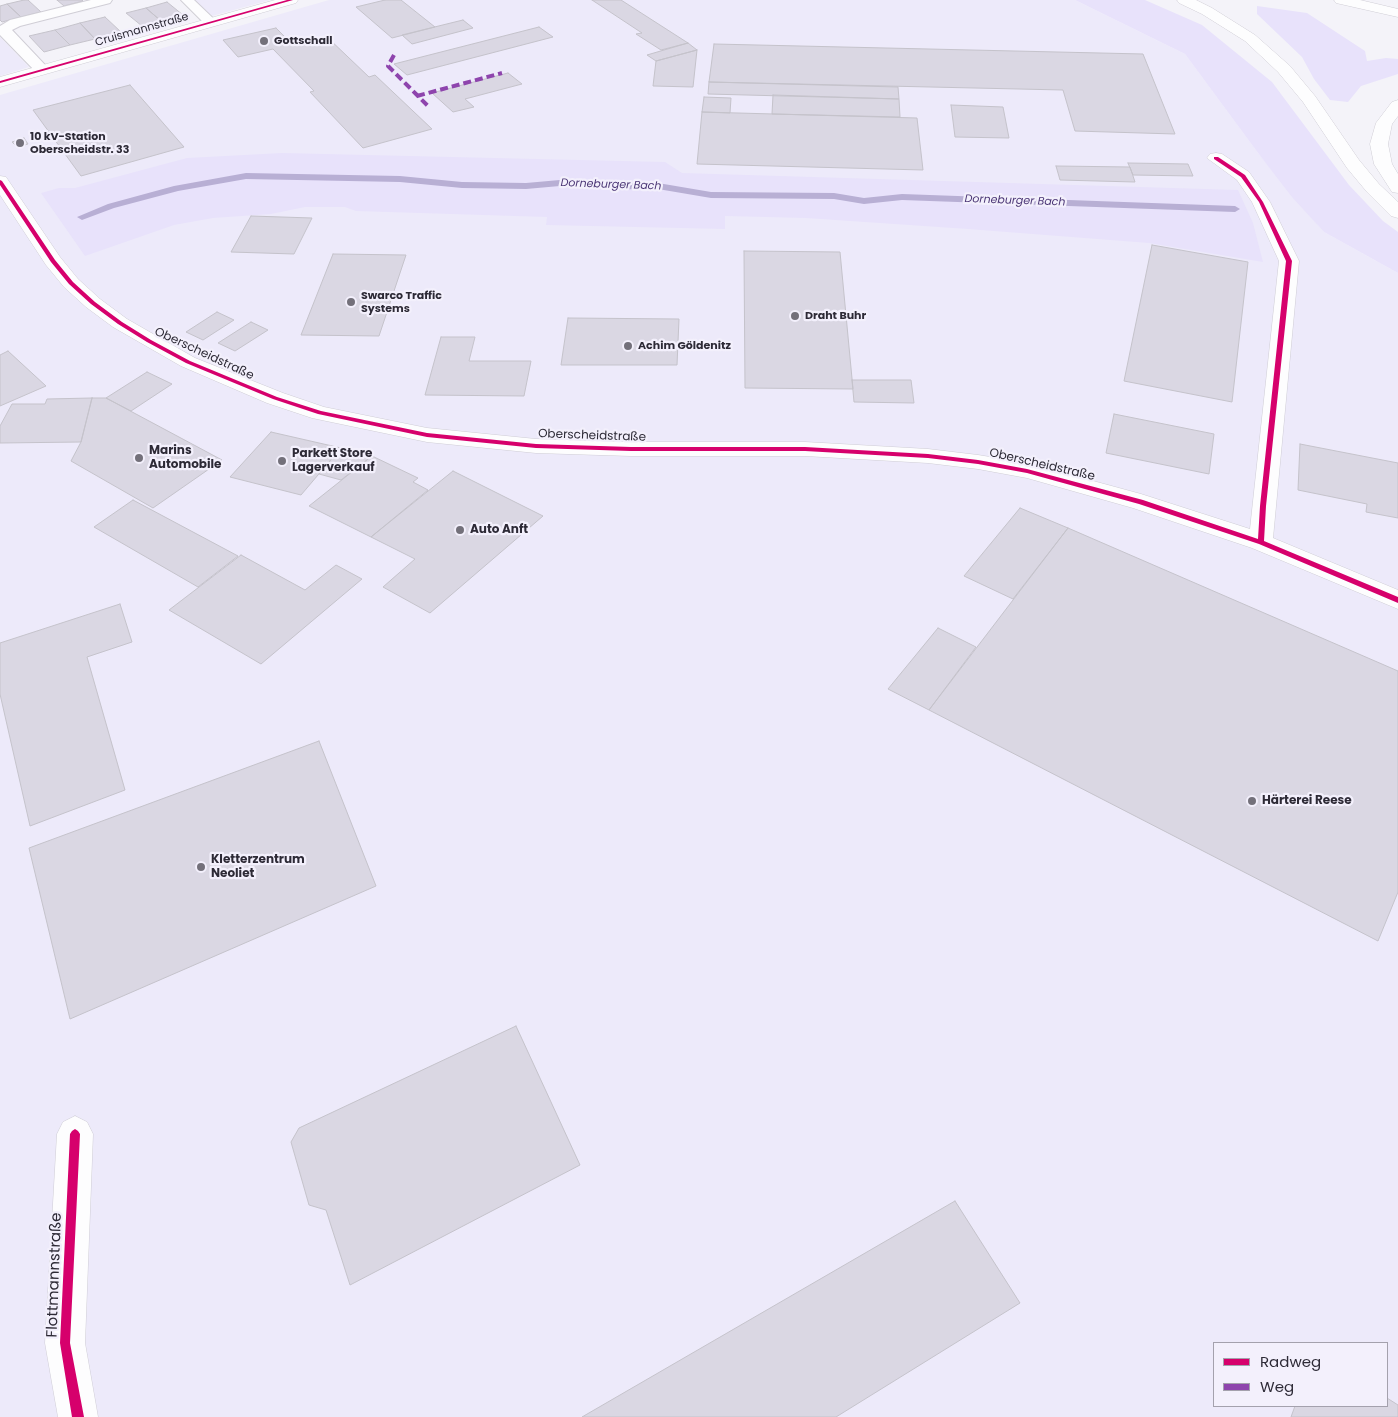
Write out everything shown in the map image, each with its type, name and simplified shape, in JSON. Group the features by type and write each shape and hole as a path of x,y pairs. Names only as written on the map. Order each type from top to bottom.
{"main road":[{"name":"Cruismannstraße","path":"0,82 291,0"},
{"path":"1184,0 1250,38 1284,69 1309,99 1353,164 1373,188 1398,212"},
{"path":"1341,0 1398,13"},
{"path":"1398,105 1384,123 1378,144 1383,164 1398,188"},
{"path":"1216,158 1244,176 1262,202 1289,261 1263,506 1261,542"},
{"name":"Oberscheidstraße","path":"0,181 43,246 65,275 93,303 120,323 148,341 188,362 275,398 320,413 427,435 536,446 631,449 805,449 928,456 978,462 1027,471 1141,502 1261,542 1398,600"},
{"name":"Flottmannstraße","path":"75,1134 65,1343 78,1417"}],"lane":[{"path":"42,70 6,34 5,29 15,23 106,0"},
{"path":"187,0 211,22"},
{"path":"12,63 25,75"}],"shaded area":[{"path":"194,0 270,0 212,16"},
{"path":"329,0 1075,0 1185,54 1258,153 1324,232 1398,273 1398,1417 0,1417 0,95"},
{"path":"1075,0 1145,0 1202,25 1272,82 1349,185 1383,221 1398,232 1398,273 1324,232 1292,197 1185,54"},
{"path":"1257,6 1307,13 1365,51 1367,61 1386,58 1398,59 1398,74 1361,86 1348,102 1330,100 1314,79 1302,57 1257,14"},
{"path":"0,37 29,67 0,76"},
{"path":"282,153 665,162 682,173 1238,190 1253,223 1263,262 1149,243 806,218 725,216 725,229 546,225 547,217 356,211 345,207 305,207 271,214 213,218 174,225 85,256 41,193 59,188 75,188 187,158"}],"building":[{"path":"28,0 41,12 21,17 7,4"},
{"path":"57,0 82,0 83,1 64,6"},
{"path":"385,0 401,0 435,27 392,38 356,7"},
{"path":"592,0 621,0 688,43 661,50 636,34 642,33"},
{"path":"167,2 183,15 161,21 146,8"},
{"path":"7,4 21,17 2,22 0,20 0,6"},
{"path":"146,8 161,21 142,26 126,13"},
{"path":"105,17 121,32 95,39 80,23"},
{"path":"463,20 473,28 412,44 402,35"},
{"path":"80,23 95,39 70,45 55,30"},
{"path":"539,27 553,37 407,75 394,64"},
{"path":"276,28 292,44 326,36 369,77 375,75 432,129 363,148 310,92 314,91 273,49 238,57 223,40"},
{"path":"55,30 70,45 44,52 29,36"},
{"path":"688,43 697,50 656,61 647,55"},
{"path":"714,44 1143,54 1175,134 1075,131 1063,90 709,82"},
{"path":"697,50 693,87 653,86 656,61"},
{"path":"508,73 522,84 465,99 474,107 453,112 432,93"},
{"path":"709,82 898,87 899,99 708,94"},
{"path":"130,85 184,147 81,176 33,110"},
{"path":"773,95 899,99 900,117 772,114"},
{"path":"704,97 731,98 730,113 702,112"},
{"path":"951,105 1003,107 1009,138 955,137"},
{"path":"702,112 917,118 923,170 697,164"},
{"name":"10 kV-Station Oberscheidstr. 33","path":"24,138 28,144 17,147 12,142"},
{"path":"1128,163 1188,164 1193,176 1133,175"},
{"path":"1056,166 1130,167 1135,182 1060,180"},
{"path":"251,216 312,218 294,254 231,252"},
{"path":"1152,245 1248,262 1232,402 1124,381"},
{"name":"Draht Buhr","path":"744,251 840,252 853,389 745,388"},
{"path":"333,254 406,255 379,336 301,335"},
{"path":"217,312 234,320 203,340 186,332"},
{"path":"568,318 679,319 677,365 561,365"},
{"path":"251,322 268,330 235,351 218,343"},
{"path":"441,337 475,337 469,361 531,361 524,396 425,395"},
{"path":"8,351 46,386 0,406 0,355"},
{"path":"147,372 172,384 131,411 106,398"},
{"path":"852,380 911,380 914,403 854,402"},
{"path":"92,398 106,398 222,460 153,508 71,461 81,442"},
{"path":"92,398 81,442 0,443 0,426 12,404 45,404 47,399"},
{"path":"1114,414 1214,434 1209,474 1106,453"},
{"path":"271,432 341,448 301,495 230,477"},
{"path":"1300,444 1398,463 1398,518 1366,512 1367,504 1298,490"},
{"path":"338,451 372,456 341,480 319,474"},
{"path":"372,456 418,478 413,482 428,490 371,537 309,506"},
{"path":"453,471 543,516 430,613 383,587 415,559 371,537"},
{"path":"133,500 238,556 198,587 94,527"},
{"path":"1020,508 1068,528 1013,599 964,576"},
{"name":"Härterei Reese","path":"1068,528 1398,671 1398,892 1378,941 929,710"},
{"path":"241,555 305,590 336,565 362,579 261,664 169,610"},
{"path":"120,604 132,642 87,657 125,790 30,826 0,694 0,643"},
{"path":"938,628 976,647 929,710 888,689"},
{"name":"Kletterzentrum Neoliet","path":"319,741 376,886 70,1019 29,848"},
{"path":"516,1026 580,1165 350,1285 326,1210 309,1205 291,1142 299,1128"},
{"path":"955,1201 1020,1303 836,1417 582,1417"},
{"path":"1388,1399 1398,1405 1398,1417 1291,1417 1295,1407 1388,1407"}],"waterway":[{"name":"Dorneburger Bach","path":"82,217 111,206 177,188 246,176 400,179 462,185 526,186 571,182 616,187 652,185 711,195 834,196 864,201 902,197 1235,209"}],"marked path":[{"path":"394,55 388,66 429,107"},
{"path":"417,96 502,73"}],"cycle path":[{"path":"0,82 291,0"},
{"path":"1216,158 1243,176 1261,202 1289,261 1263,506 1261,542"},
{"path":"0,181 53,261 71,283 93,303 120,323 188,362 275,398 320,413 427,435 536,446 631,449 805,449 928,456 978,462 1027,471 1141,502 1261,542 1398,600"},
{"path":"75,1134 65,1343 78,1417"}],"place":[{"name":"Gottschall","path":"264,41"},
{"name":"10 kV-Station Oberscheidstr. 33","path":"20,143"},
{"name":"Swarco Traffic Systems","path":"351,302"},
{"name":"Draht Buhr","path":"795,316"},
{"name":"Achim Göldenitz","path":"628,346"},
{"name":"Marins Automobile","path":"139,458"},
{"name":"Parkett Store Lagerverkauf","path":"282,461"},
{"name":"Auto Anft","path":"460,530"},
{"name":"Härterei Reese","path":"1252,801"},
{"name":"Kletterzentrum Neoliet","path":"201,867"}]}
